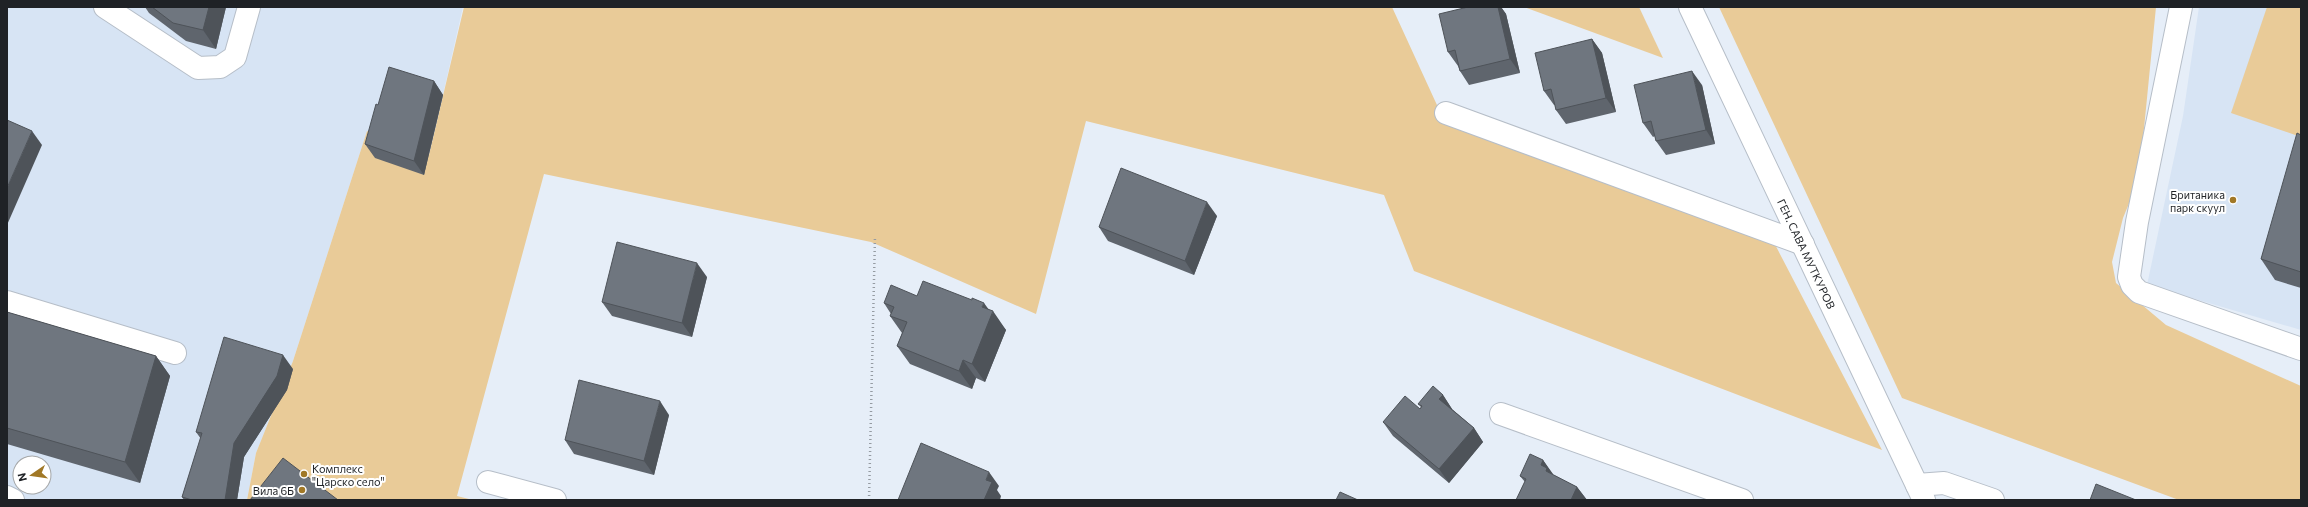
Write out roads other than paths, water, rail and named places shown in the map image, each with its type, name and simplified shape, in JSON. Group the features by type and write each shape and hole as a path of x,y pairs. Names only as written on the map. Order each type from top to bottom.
{"street":[{"path":"105,7 198,68 220,67 235,57 249,7"},
{"name":"ГЕН. САВА МУТКУРОВ","path":"1690,7 1920,493"},
{"path":"2181,7 2137,222 2129,277 2132,286 2139,292 2301,349"},
{"path":"1446,113 1803,244"},
{"path":"7,302 175,353"},
{"path":"1501,414 1742,500"},
{"path":"488,482 555,500"},
{"path":"1920,493 1944,483 1993,500"},
{"path":"7,497 14,500"}],"place":[{"name":"Британика парк скуул","path":"2233,200"},
{"name":"Комплекс \"Царско село\"","path":"304,474"},
{"name":"Вила 6Б","path":"302,490"}]}
